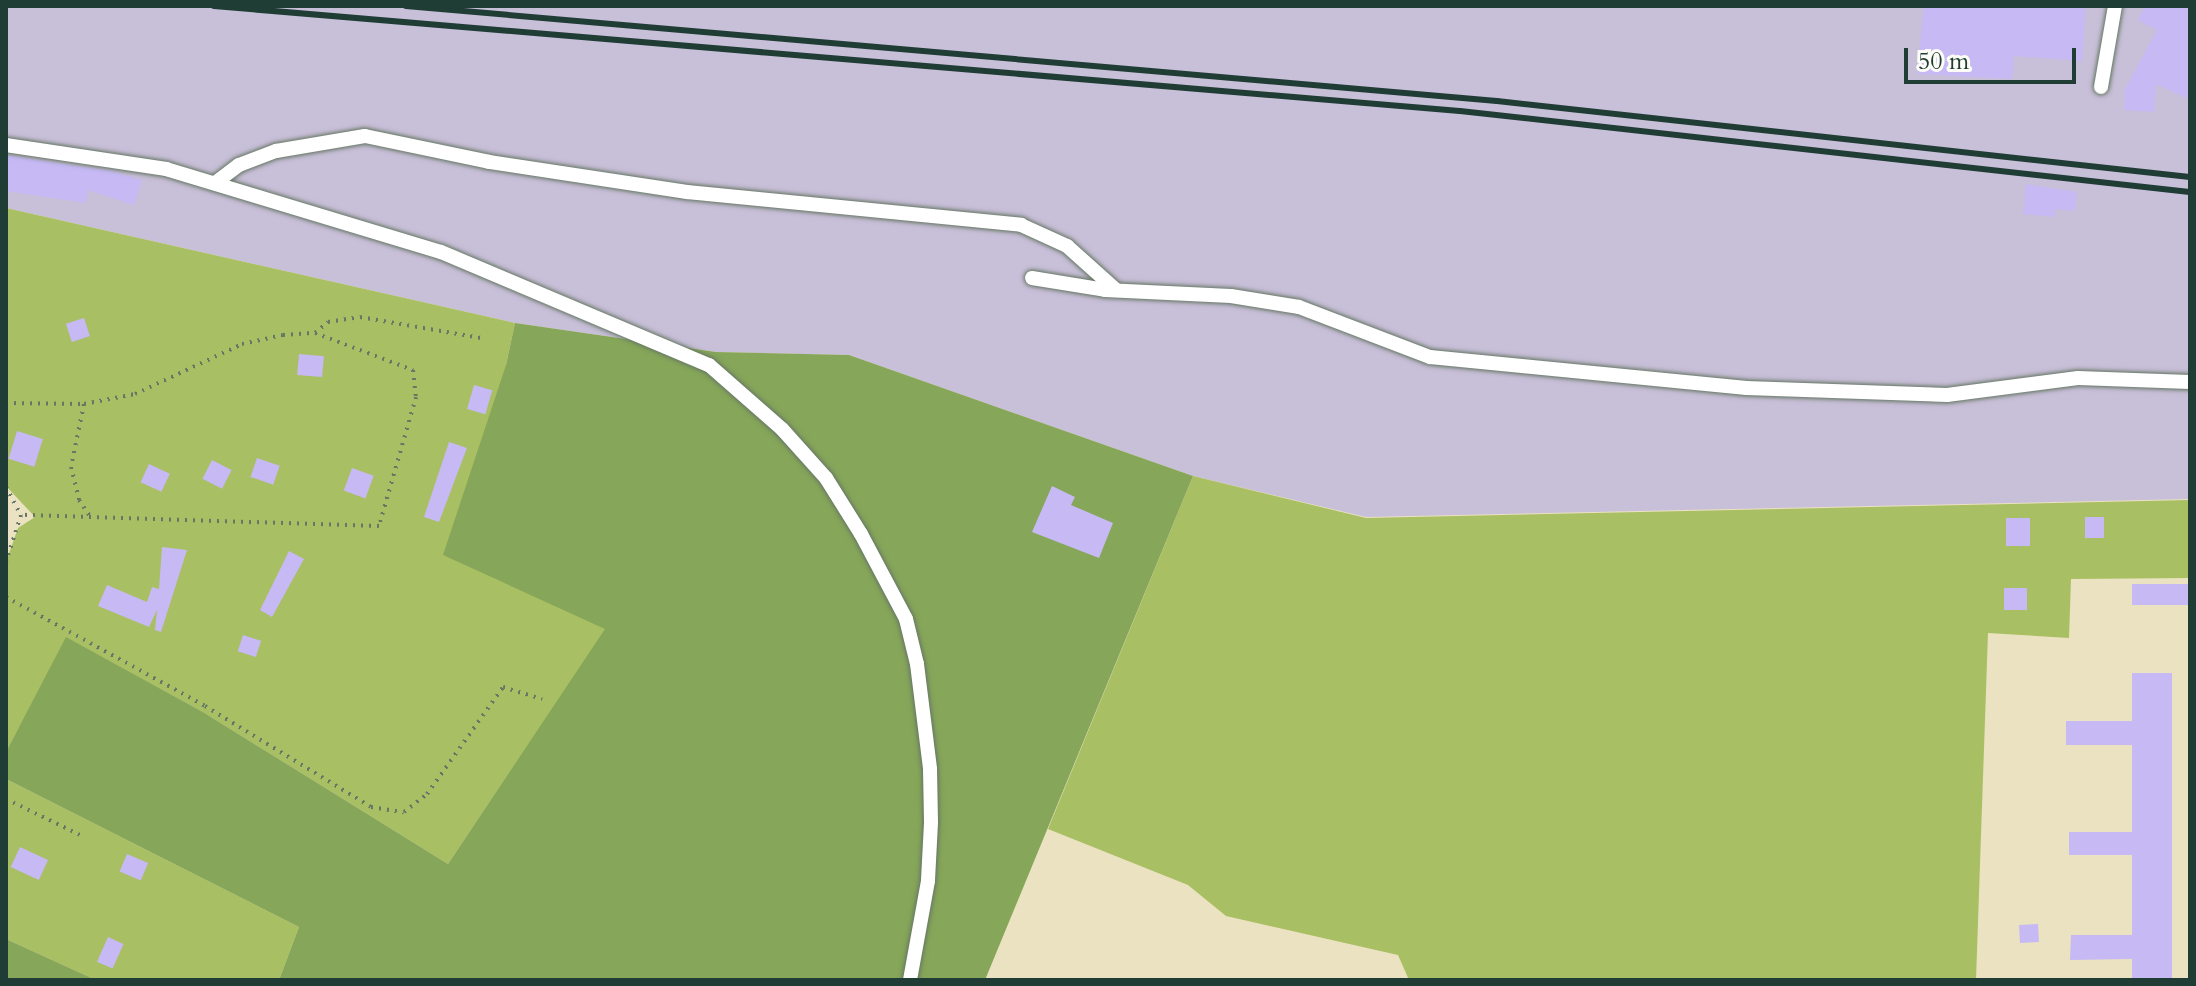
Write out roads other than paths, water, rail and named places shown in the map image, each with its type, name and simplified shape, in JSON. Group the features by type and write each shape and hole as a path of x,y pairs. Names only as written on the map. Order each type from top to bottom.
{"lane":[{"path":"2101,87 2115,6"},
{"path":"215,183 239,165 276,151 365,136 489,162 687,192 1021,225 1067,246 1116,290"},
{"path":"6,145 166,169 441,252 709,365 782,429 826,478 906,619 917,664 930,769 931,823 928,881 910,980"},
{"path":"1032,278 1116,290 1231,296 1299,307 1430,357 1746,388 1947,395 2078,378 2190,382"}],"railway":[{"path":"214,6 1460,111 2190,192"},
{"path":"406,6 1497,101 2190,177"}]}
